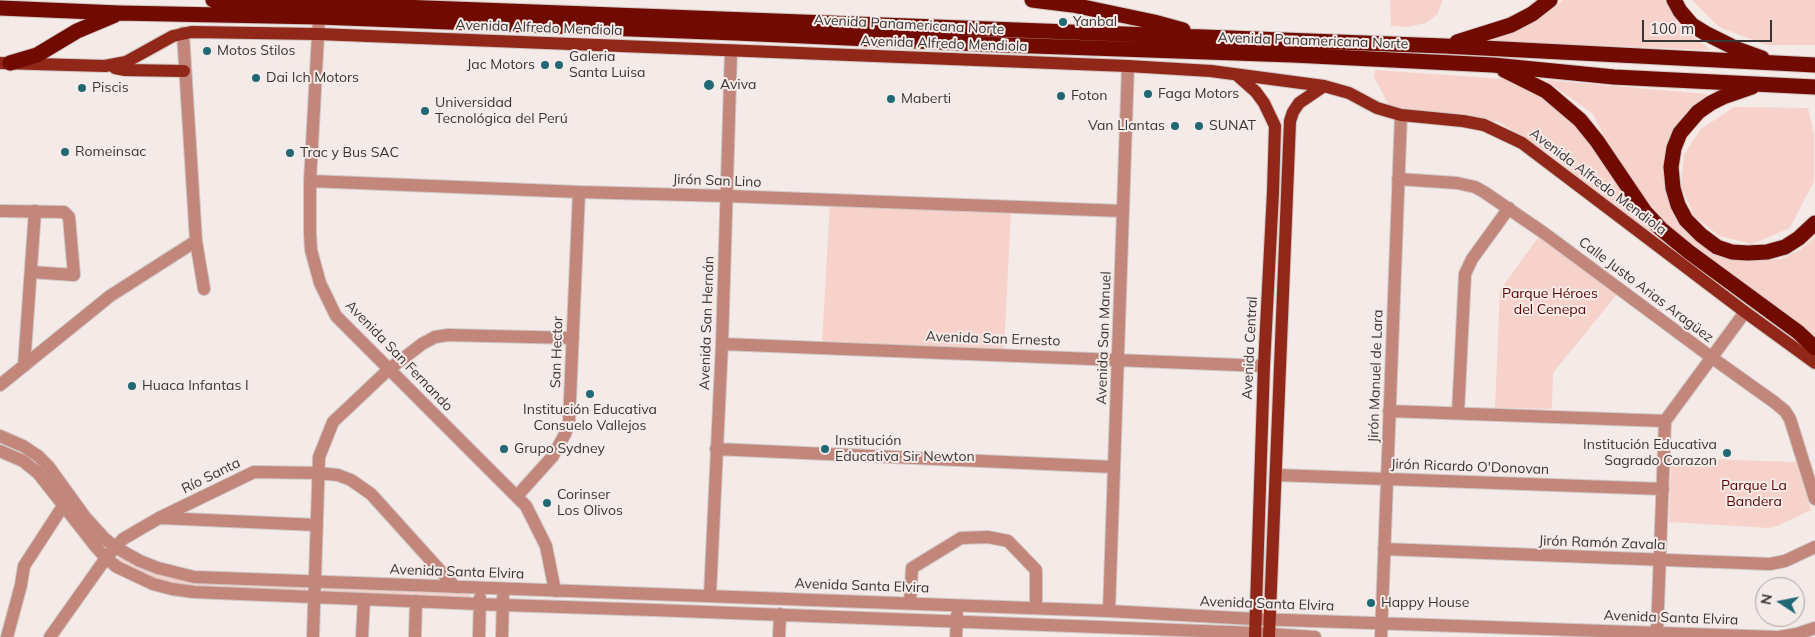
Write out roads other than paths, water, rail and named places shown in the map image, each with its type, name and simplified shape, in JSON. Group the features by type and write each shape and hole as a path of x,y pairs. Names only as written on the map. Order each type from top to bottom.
{"highway":[{"name":"Avenida Panamericana Norte","path":"213,0 1444,46 1815,65"},
{"path":"1032,0 1073,5 1209,37"},
{"path":"1444,46 1511,25 1532,14 1550,0"},
{"path":"1674,0 1680,11 1692,24 1705,33 1736,49 1778,63"},
{"name":"Avenida Panamericana Norte","path":"0,8 318,18 1293,55 1493,65 1614,77 1815,87"},
{"path":"5,63 38,55 77,31 119,13"},
{"path":"1493,65 1546,91 1580,120 1597,141 1645,212 1661,229 1688,252 1798,332 1814,357"},
{"path":"1760,84 1722,96 1698,112 1680,133 1674,148 1671,167 1673,188 1678,205 1686,220 1701,235 1717,247 1732,252 1767,252 1785,247 1799,238 1815,223"}],"main road":[{"name":"Avenida Alfredo Mendiola","path":"5,63 105,66 126,62 173,36 191,32 318,34 1128,66 1212,71 1324,86 1349,94 1377,108 1401,115 1484,125 1522,143 1745,312 1814,357"},
{"path":"105,66 125,70 184,71"},
{"name":"Avenida Central","path":"1237,75 1260,98 1271,115 1275,126 1280,193 1276,475 1269,636"},
{"name":"Avenida Central","path":"1255,635 1264,366 1280,193 1290,121 1293,112 1305,99 1324,86"}],"street":[{"name":"Avenida San Fernando","path":"318,18 310,180 311,242 320,283 336,316 526,506 546,546 555,591"},
{"path":"183,34 196,241 204,289"},
{"name":"Avenida San Hernán","path":"710,595 722,344 731,51"},
{"name":"Avenida San Manuel","path":"1109,611 1128,66"},
{"name":"Jirón Manuel de Lara","path":"1381,637 1401,115"},
{"name":"Calle Justo Arias Aragüez","path":"1398,179 1448,182 1467,185 1484,192 1509,208 1785,411 1815,499"},
{"name":"Jirón San Lino","path":"310,180 579,192 1123,211"},
{"name":"San Hector","path":"517,496 553,456 565,434 570,410 579,192"},
{"path":"1458,413 1465,274 1472,259 1509,208"},
{"path":"0,211 64,212 69,217 74,275 31,272"},
{"path":"24,366 35,211"},
{"path":"0,385 110,296 196,241"},
{"path":"1658,632 1665,421 1745,312"},
{"path":"313,637 319,457 333,422 388,370 422,344 435,337 448,335 573,338"},
{"name":"Avenida San Ernesto","path":"722,344 1264,366"},
{"path":"1389,411 1665,421"},
{"name":"Avenida Santa Elvira","path":"0,436 24,446 38,456 49,467 85,517 115,547 140,561 158,568 194,577 738,596 1109,611 1270,620 1778,637 1797,634 1815,628"},
{"path":"716,449 1114,467"},
{"name":"Avenida Santa Elvira","path":"0,450 23,461 38,473 106,558 128,573 152,584 172,589 194,592 503,606 780,614 1315,637"},
{"name":"Río Santa","path":"50,637 106,558 123,539 159,518 254,472 318,473 338,475 351,480 371,494 455,587"},
{"name":"Jirón Ricardo O'Donovan","path":"1276,475 1663,489"},
{"path":"7,637 24,566 63,506"},
{"path":"159,518 316,525"},
{"path":"910,603 912,568 961,538 988,537 1008,541 1036,570 1036,608"},
{"name":"Jirón Ramón Zavala","path":"1384,549 1777,564 1815,547"},
{"path":"479,637 480,588"},
{"path":"502,637 503,589"},
{"path":"737,613 738,596"},
{"path":"362,637 364,599"},
{"path":"415,637 416,601"},
{"path":"956,637 957,605"},
{"path":"780,614 780,637"}],"place":[{"name":"Yanbal","path":"1063,22"},
{"name":"Motos Stilos","path":"207,51"},
{"name":"Jac Motors","path":"545,65"},
{"name":"Galeria Santa Luisa","path":"559,65"},
{"name":"Dai Ich Motors","path":"256,78"},
{"name":"Aviva","path":"709,85"},
{"name":"Piscis","path":"82,88"},
{"name":"Faga Motors","path":"1148,94"},
{"name":"Foton","path":"1061,96"},
{"name":"Maberti","path":"891,99"},
{"name":"Universidad Tecnológica del Perú","path":"425,111"},
{"name":"Van Llantas","path":"1175,126"},
{"name":"SUNAT","path":"1199,126"},
{"name":"Romeinsac","path":"65,152"},
{"name":"Trac y Bus SAC","path":"290,153"},
{"name":"Huaca Infantas I","path":"132,386"},
{"name":"Institución Educativa Consuelo Vallejos","path":"590,394"},
{"name":"Grupo Sydney","path":"504,449"},
{"name":"Institución Educativa Sir Newton","path":"825,449"},
{"name":"Institución Educativa Sagrado Corazon","path":"1727,453"},
{"name":"Corinser Los Olivos","path":"547,503"},
{"name":"Happy House","path":"1371,603"}],"park label":[{"name":"Parque Héroes del Cenepa","path":"1550,302"},
{"name":"Parque La Bandera","path":"1754,494"}]}
